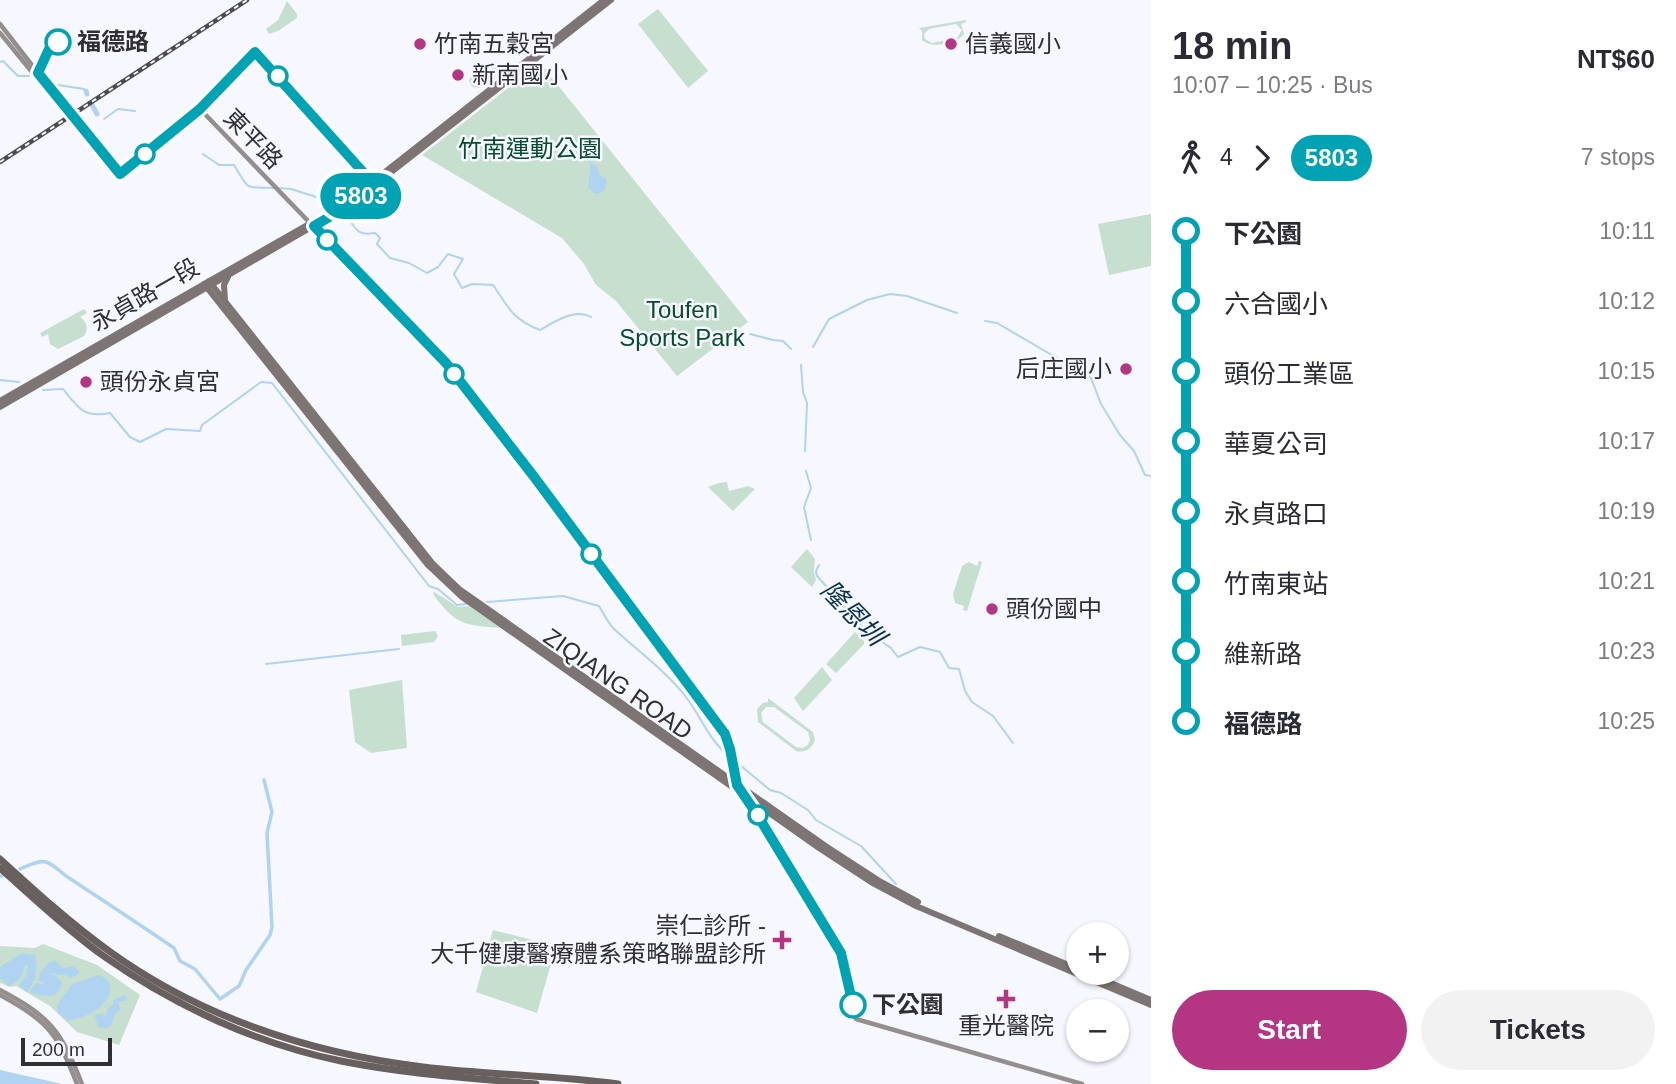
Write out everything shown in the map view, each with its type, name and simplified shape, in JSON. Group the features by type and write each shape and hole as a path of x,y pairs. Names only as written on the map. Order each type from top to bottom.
{"highway":[{"path":"0,859 70,921 131,966 194,1002 277,1036 349,1055 424,1067 618,1084"},
{"path":"0,868 104,956 168,997 233,1027 294,1049 341,1061 425,1075 536,1084"}],"main road":[{"path":"596,9 604,0"},
{"path":"312,224 348,206 596,9 611,0"},
{"path":"0,24 37,75 0,33"},
{"name":"東平路","path":"119,175 200,109 446,363 725,734 737,785"},
{"name":"永貞路一段","path":"208,284 230,275 312,224"},
{"name":"永貞路一段","path":"0,407 312,224"},
{"path":"225,302 224,285 230,275"},
{"name":"ZIQIANG ROAD","path":"208,284 433,564 471,599 649,726 881,882 961,923 1151,1002"},
{"name":"ZIQIANG ROAD","path":"208,284 436,574 462,597 542,651"},
{"name":"永貞路一段","path":"0,401 111,340"},
{"name":"ZIQIANG ROAD","path":"649,726 746,797 871,882 916,906 1066,964"},
{"path":"737,785 841,953 856,1019 1082,1084"},
{"name":"ZIQIANG ROAD","path":"1113,985 1151,1002"},
{"path":"0,990 39,1016 52,1031 79,1084"},
{"path":"0,995 39,1016"}],"green space":[{"path":"287,1 297,18 269,34 266,29 278,20"},
{"path":"658,9 708,71 688,88 638,24"},
{"path":"966,20 961,24 964,34 956,40 944,44 926,43 922,40 922,31 919,28","holes":["956,24 962,30 957,38 932,43 925,39 924,34 929,29"]},
{"path":"488,62 498,65 499,73 480,88 472,87 469,81 472,74"},
{"name":"竹南運動公園","path":"540,63 748,322 677,376 616,301 596,285 584,264 562,238 422,155"},
{"path":"1151,214 1151,266 1109,275 1098,224"},
{"path":"84,309 87,313 80,317 86,326 84,336 58,349 50,344 48,334 42,337 40,333"},
{"path":"727,482 729,491 748,486 755,489 733,511 708,487"},
{"path":"807,549 815,559 816,580 812,587 791,567"},
{"path":"979,561 982,562 967,611 963,610 964,606 955,603 953,594 962,566 969,562 977,566"},
{"path":"434,592 458,607 469,606 501,628 461,622 448,612"},
{"path":"435,631 438,636 434,642 402,646 401,635"},
{"path":"855,632 864,644 836,673 826,664"},
{"path":"822,667 832,680 803,711 794,698"},
{"path":"402,680 407,748 371,753 355,742 349,690"},
{"path":"768,698 813,732 815,740 810,748 796,751 758,722 757,709 768,702","holes":["766,707 774,707 808,732 810,740 807,746 796,747 763,722 761,713"]},
{"path":"493,930 556,946 537,1013 476,992"},
{"path":"43,944 97,965 140,995 119,1045 77,1032 50,1006 16,986 0,983 0,946 35,948"}],"water":[{"path":"581,146 588,148 590,162 597,166 599,174 607,180 605,189 598,194 588,187 591,165 587,158 579,156 578,150"},
{"path":"22,953 35,955 37,965 36,975 27,992 19,985 26,976 28,965 25,965 15,983 8,986 0,978 0,967"},
{"path":"55,961 63,968 74,966 80,973 71,978 64,974 47,974 55,975 62,982 58,992 50,996 29,992 36,983 48,985 38,980 40,973 49,962"},
{"path":"99,975 106,979 110,989 102,1005 69,1021 58,1013 57,1005 72,984"},
{"path":"124,995 127,997 126,1001 117,1002 121,1009 115,1014 111,1026 98,1027 95,1016 100,1013 106,1016 113,1000"},
{"path":"0,1070 62,1084 0,1084"}],"waterway":[{"path":"0,62 3,61 18,76 29,76"},
{"path":"58,85 84,89"},
{"path":"92,105 97,114"},
{"path":"104,119 118,109 135,111"},
{"name":"隆恩圳","path":"203,154 219,165 234,165 249,186 274,188"},
{"name":"隆恩圳","path":"279,188 332,202"},
{"name":"隆恩圳","path":"348,217 358,231 365,234 375,233 380,238 377,244 390,258 409,263 427,273 438,267 448,254 463,259 454,274 462,288 472,284 493,285 507,306 530,326 540,330 572,315 591,317"},
{"name":"隆恩圳","path":"813,347 829,319 867,300 890,294 907,296 957,313"},
{"name":"隆恩圳","path":"985,321 997,323 1091,378 1101,404 1120,435 1134,451 1145,475 1151,476"},
{"name":"隆恩圳","path":"750,334 783,341 791,349"},
{"name":"隆恩圳","path":"801,365 803,392 807,403 805,451"},
{"path":"0,380 19,382"},
{"path":"43,390 63,389 73,402 88,413 110,413 130,437 140,442 166,429 200,431 202,425 261,382 272,383 429,586 438,589 457,605 466,604"},
{"name":"隆恩圳","path":"806,471 811,488 804,507 811,540"},
{"name":"隆恩圳","path":"819,565 817,576 865,630 891,648 898,657 920,647 940,652 949,668 959,669 965,691 972,702 993,716 1013,743"},
{"path":"487,602 563,596 599,606 614,629 678,688 692,705 711,737 731,758"},
{"path":"266,664 399,649"},
{"path":"735,761 770,790 781,793 808,810 816,820 861,846 896,884"},
{"path":"20,869 39,862 52,865 174,948 180,961 195,969 220,999 239,986 246,970 270,935 272,927 267,833 272,812 264,780"}],"tunnel":[{"path":"38,73 120,174"},
{"path":"36,77 118,176"}],"railway":[{"path":"0,162 247,0"}],"bus line":[{"name":"5803","path":"58,42 49,49 38,73 120,174 200,109 255,52 372,182 374,187 314,226 446,363 725,734 737,785 841,953 853,1005"}],"place":[{"name":"福德路","path":"58,42"},
{"name":"竹南五穀宮","path":"420,44"},
{"name":"信義國小","path":"951,44"},
{"name":"新南國小","path":"458,75"},
{"name":"后庄國小","path":"1126,369"},
{"name":"頭份永貞宮","path":"86,382"},
{"name":"頭份國中","path":"992,609"},
{"name":"崇仁診所 - 大千健康醫療體系策略聯盟診所","path":"782,940"},
{"name":"重光醫院","path":"1006,999"},
{"name":"下公園","path":"853,1005"}],"park label":[{"name":"Toufen Sports Park","path":"682,324"}]}
